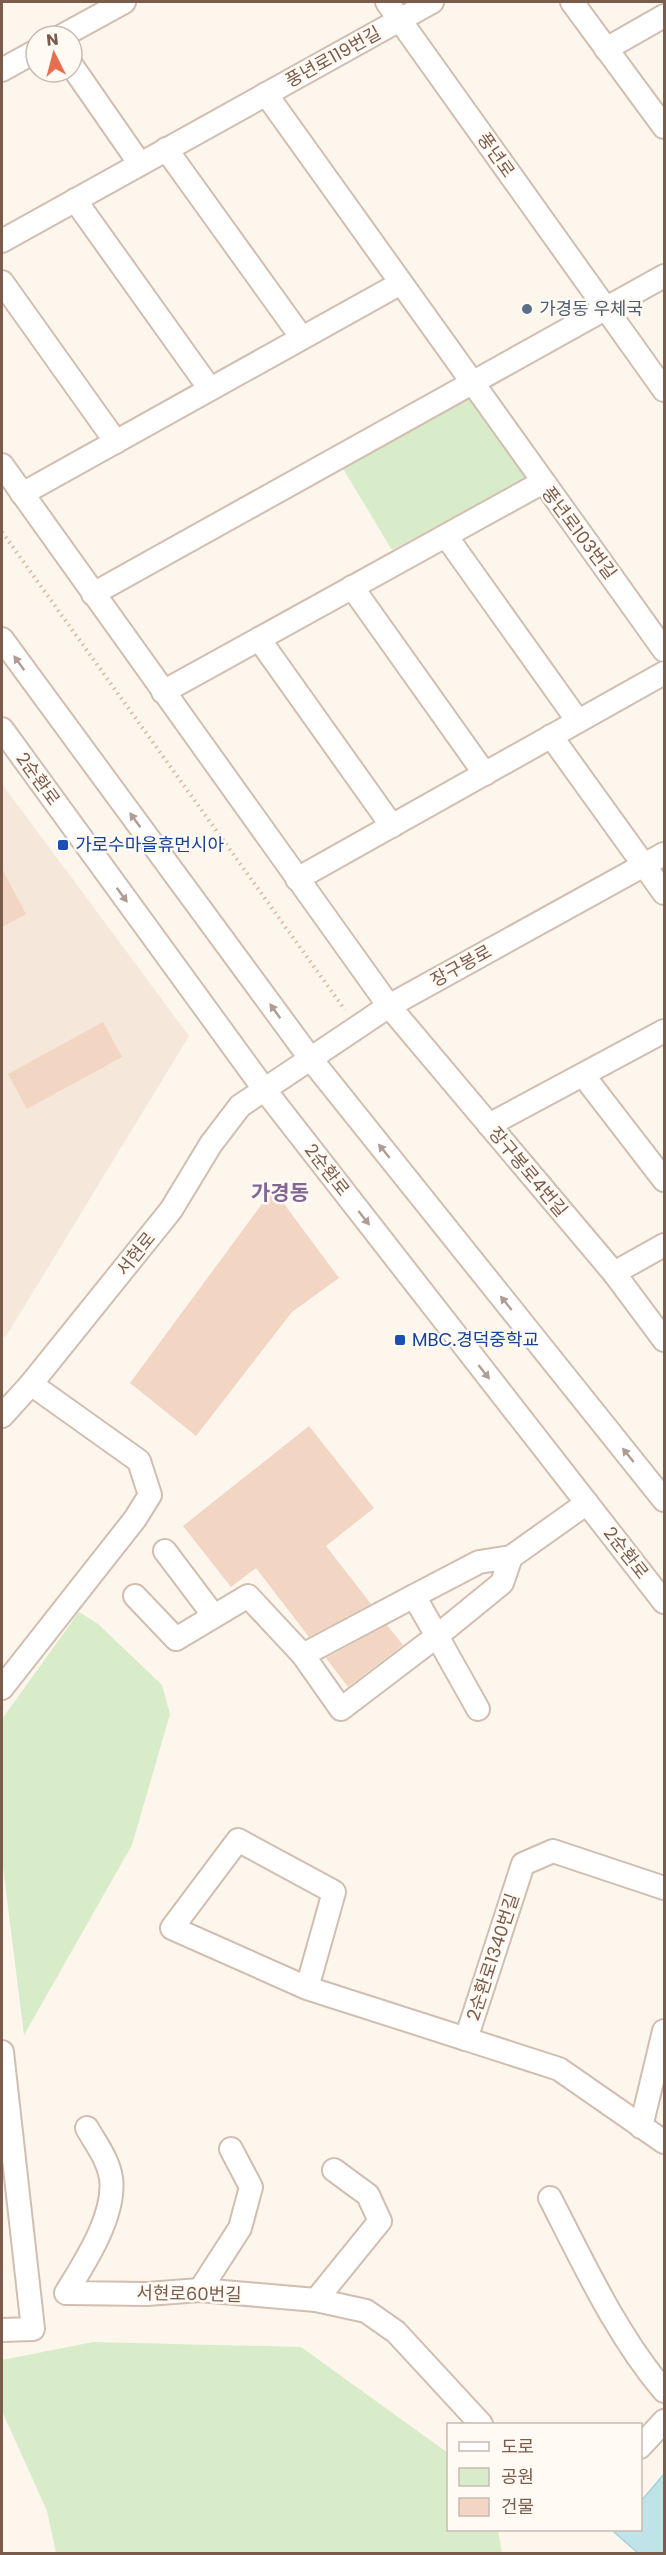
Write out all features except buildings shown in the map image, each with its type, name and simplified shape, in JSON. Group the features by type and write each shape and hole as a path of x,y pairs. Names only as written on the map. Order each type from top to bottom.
{"street":[{"path":"84,24 124,2"},
{"name":"풍년로119번길","path":"2,241 266,94 393,10 432,2"},
{"path":"572,2 664,127"},
{"name":"풍년로","path":"393,10 664,390"},
{"path":"606,49 664,16"},
{"path":"5,60 24,54"},
{"path":"84,83 140,164"},
{"name":"풍년로119번길","path":"266,94 543,482"},
{"path":"166,149 302,338"},
{"path":"75,200 210,389"},
{"path":"93,594 664,276"},
{"path":"2,282 116,442"},
{"path":"22,494 401,283"},
{"path":"2,465 163,692"},
{"name":"풍년로103번길","path":"163,692 543,482 664,651"},
{"path":"446,536 578,721"},
{"path":"352,587 484,774"},
{"path":"2,639 310,1058 664,1500"},
{"path":"259,639 392,826"},
{"path":"297,879 664,673"},
{"name":"장구봉로4번길","path":"163,692 389,1006 614,1273 664,1340"},
{"name":"2순환로","path":"2,729 264,1089 664,1602"},
{"path":"551,736 664,893"},
{"name":"장구봉로","path":"264,1089 389,1006 664,854"},
{"path":"489,1125 664,1031"},
{"path":"583,1075 664,1180"},
{"name":"서현로","path":"2,1416 31,1384 171,1210 211,1144 240,1106 264,1089"},
{"path":"614,1273 664,1245"},
{"path":"2,1688 135,1519 150,1495 139,1461 31,1384"},
{"path":"303,1654 479,1562 511,1557 587,1503"},
{"path":"165,1551 214,1616"},
{"path":"135,1596 176,1639 248,1596 303,1654 341,1709 502,1583 511,1557"},
{"path":"414,1596 478,1709"},
{"path":"307,1988 334,1892 238,1840 172,1928 307,1988 466,2039"},
{"name":"2순환로1340번길","path":"664,1888 553,1851 523,1864 466,2039 559,2069 664,2142"},
{"path":"641,2127 664,2031"},
{"path":"2,2052 33,2329 2,2330"},
{"name":"서현로60번길","path":"87,2128 105,2157 111,2178 111,2204 88,2256 66,2293 147,2294 200,2290 316,2300 366,2311 396,2332 480,2423"},
{"path":"200,2290 240,2229 251,2187 231,2149"},
{"path":"316,2300 380,2221 368,2195 334,2170"},
{"path":"550,2198 603,2301 644,2368 664,2391"},
{"path":"642,2445 664,2421"}],"path":[{"path":"2,532 345,1010"}],"shaded area":[{"path":"2,784 189,1036 5,1338 2,1335"}],"green space":[{"path":"472,396 528,477 392,550 342,467"},
{"path":"79,1612 98,1624 162,1685 170,1714 132,1845 24,2035 2,1859 2,1719"},
{"path":"93,2342 301,2347 447,2452 447,2531 498,2531 502,2553 56,2553 47,2511 2,2411 2,2360"}],"water":[{"path":"664,2474 664,2553 638,2553 614,2532 642,2531 642,2500"}],"place":[{"name":"가경동 우체국","path":"527,309"},
{"name":"가로수마을휴먼시아","path":"63,845"},
{"name":"MBC.경덕중학교","path":"400,1340"}],"district":[{"name":"가경동","path":"280,1193"}]}
